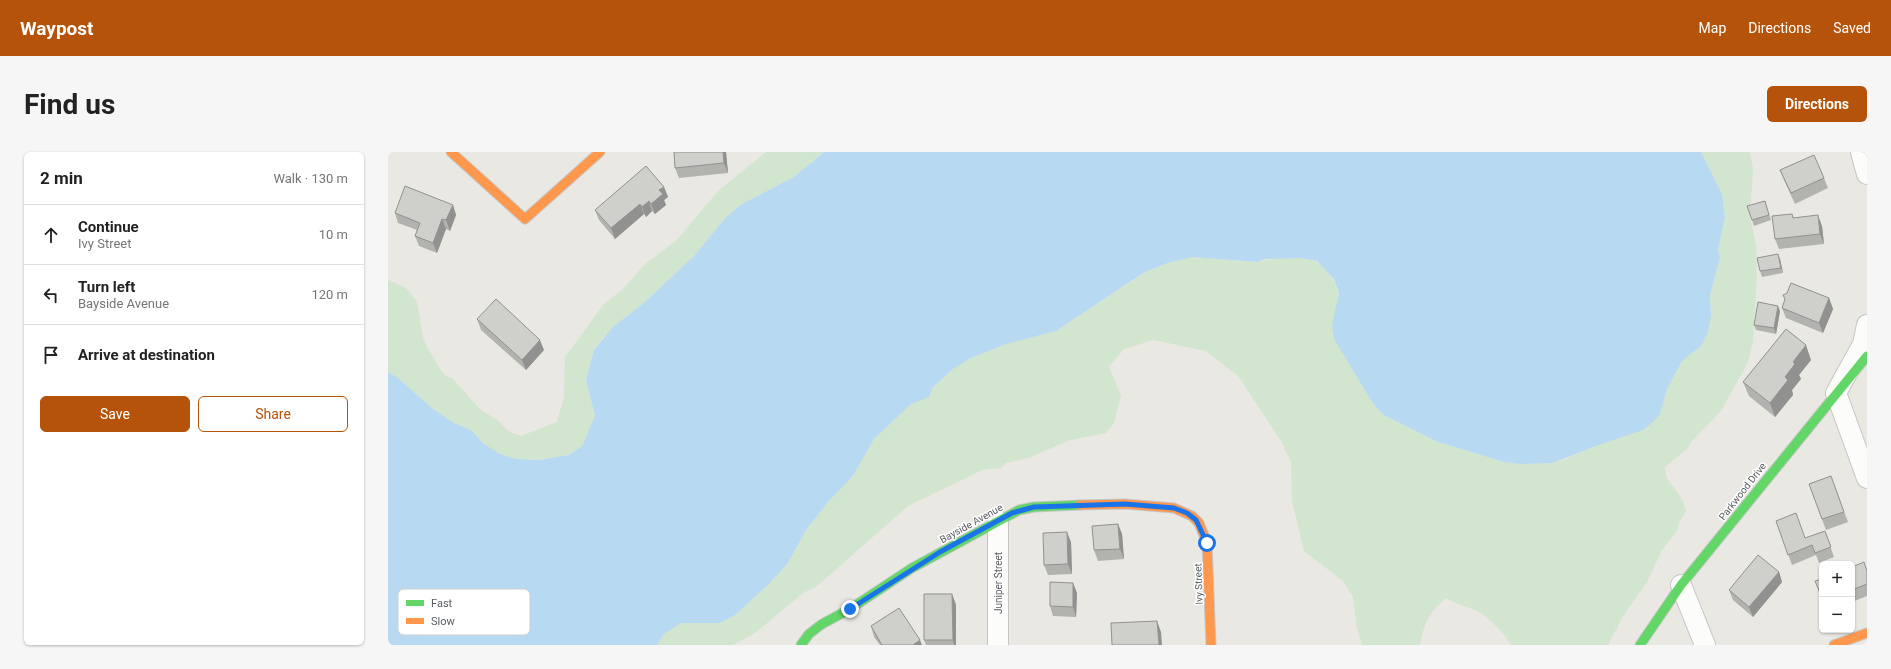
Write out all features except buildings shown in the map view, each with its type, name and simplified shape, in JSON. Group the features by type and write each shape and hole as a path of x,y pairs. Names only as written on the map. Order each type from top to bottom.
{"street":[{"path":"451,152 525,219 600,152"},
{"path":"1861,152 1867,174"},
{"path":"1867,325 1863,344 1836,393 1867,478"},
{"name":"Parkwood Drive","path":"1640,645 1681,585 1867,356"},
{"name":"Bayside Avenue","path":"801,645 810,634 822,624 850,609 912,568 1019,510 1034,507 1125,504 1174,508 1192,516 1199,523"},
{"name":"Juniper Street","path":"998,521 998,645"},
{"name":"Ivy Street","path":"1199,523 1207,543 1211,645"},
{"path":"1681,585 1705,645"},
{"path":"1834,645 1867,632"}],"green space":[{"path":"766,152 824,152 794,177 742,204 725,218 695,255 645,302 613,327 594,349 586,380 595,416 582,446 569,455 539,460 516,459 500,454 484,444 471,430 454,423 432,408 398,378 388,372 388,280 406,288 417,302 423,337 428,349 444,375 452,378 480,409 497,420 508,431 521,436 557,422 564,397 565,357 604,304 623,289 644,265 677,240 718,191"},
{"path":"1701,152 1750,152 1753,169 1750,214 1756,246 1757,276 1753,341 1748,362 1721,411 1691,442 1688,448 1665,467 1666,477 1682,499 1686,511 1679,523 1677,531 1662,550 1647,582 1623,616 1608,645 1511,645 1498,628 1481,613 1446,598 1435,608 1428,618 1420,645 1362,645 1357,628 1353,597 1343,581 1304,551 1292,501 1291,462 1281,441 1239,377 1206,351 1153,340 1124,349 1109,367 1121,395 1114,423 1106,433 1070,440 1028,458 1006,463 1001,468 982,470 908,506 817,586 803,593 755,633 733,645 657,645 664,634 681,623 720,623 735,615 769,584 788,563 806,530 828,502 853,476 874,439 911,404 929,397 933,387 953,369 971,358 1006,344 1056,331 1146,272 1168,263 1193,257 1257,262 1270,259 1297,257 1318,262 1331,275 1338,292 1338,304 1332,325 1382,414 1438,442 1504,462 1520,464 1553,463 1564,460 1660,414 1667,389 1682,361 1701,346 1711,315 1710,295 1720,258 1718,250 1725,217 1722,194"}],"water":[{"path":"824,152 1701,152 1722,194 1725,217 1718,250 1720,258 1710,295 1711,315 1708,332 1701,346 1682,361 1667,389 1660,414 1643,430 1593,447 1553,463 1520,464 1504,462 1438,442 1382,414 1371,400 1334,339 1332,325 1339,293 1334,279 1317,261 1301,258 1265,259 1257,262 1193,257 1168,263 1145,272 1056,331 1006,344 971,358 953,369 933,387 929,397 911,404 874,439 853,476 828,502 806,530 788,563 769,584 735,615 720,623 681,623 664,634 657,645 388,645 388,372 398,378 432,408 454,423 471,430 484,444 500,454 516,459 539,460 569,455 582,446 595,416 586,380 594,350 613,327 645,302 695,255 725,218 742,204 794,177"}],"traffic: fast":[{"path":"1640,645 1681,585 1867,356"},
{"path":"801,645 809,634 822,624 850,609 912,568 1019,510 1034,507 1080,505"}],"traffic: slow":[{"path":"451,152 525,219 600,152"},
{"path":"1080,505 1125,504 1174,508 1192,516 1199,523 1207,543 1211,645"},
{"path":"1834,645 1867,633"}],"route":[{"path":"850,609 912,568 940,552 1012,513 1034,507 1125,504 1174,508 1182,510 1192,516 1199,523 1207,543"}]}
